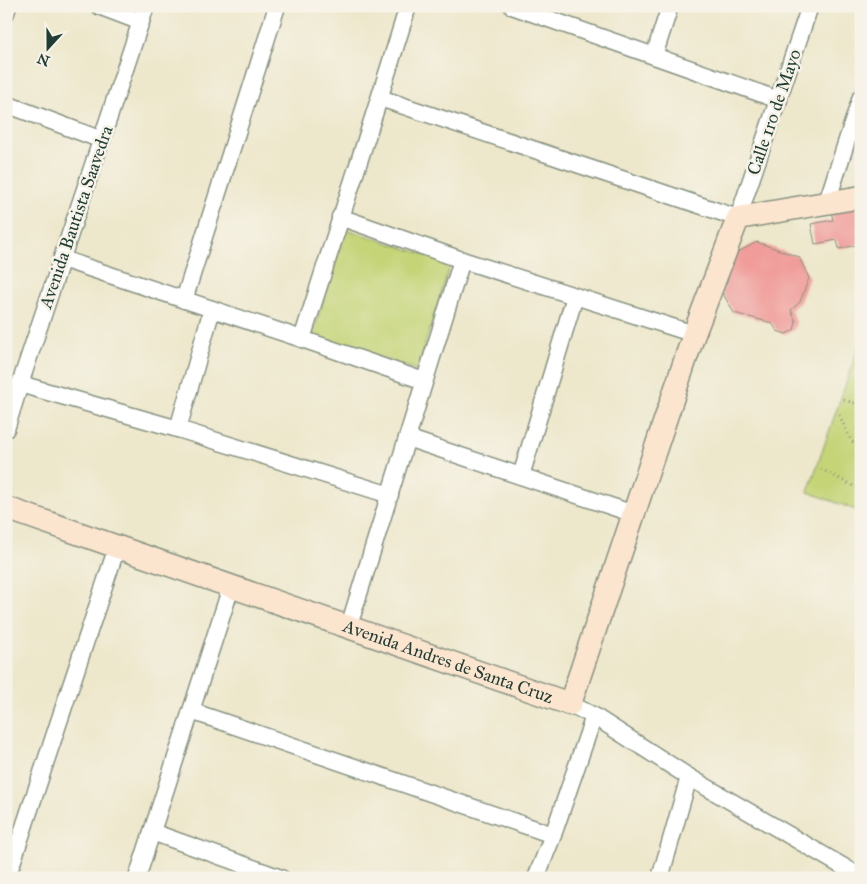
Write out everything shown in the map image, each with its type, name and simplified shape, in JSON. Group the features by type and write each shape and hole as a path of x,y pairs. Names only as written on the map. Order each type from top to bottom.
{"street":[{"path":"6,13 8,6"},
{"path":"99,6 143,14"},
{"path":"184,300 277,6"},
{"path":"302,339 408,6"},
{"path":"512,6 779,100"},
{"path":"654,56 670,6"},
{"name":"Calle 1ro de Mayo","path":"738,218 810,6"},
{"name":"Avenida Bautista Saavedra","path":"6,429 143,14"},
{"path":"827,202 861,97"},
{"path":"380,98 738,218 861,196"},
{"path":"6,104 102,140"},
{"path":"340,217 462,260 694,334"},
{"path":"570,704 694,334 738,218"},
{"path":"62,259 424,381"},
{"path":"349,626 462,260"},
{"path":"521,476 576,296"},
{"path":"178,429 212,309"},
{"path":"20,384 178,429 390,494"},
{"path":"407,438 634,514"},
{"name":"Avenida Andres de Santa Cruz","path":"6,508 570,704 594,716 689,777 861,877"},
{"path":"8,878 117,547"},
{"path":"137,878 232,587"},
{"path":"192,711 553,835"},
{"path":"536,878 553,835 594,716"},
{"path":"660,878 689,777"},
{"path":"152,832 277,877"}],"path":[{"path":"844,400 861,405"},
{"path":"839,415 851,440 861,450"},
{"path":"821,469 861,490"}],"green space":[{"path":"346,229 451,263 417,370 312,336"},
{"path":"861,340 861,512 808,492"}],"building":[{"path":"861,205 861,244 839,249 837,240 815,244 811,224 833,220 831,211"},
{"path":"757,242 799,257 809,278 800,302 791,310 796,322 794,330 786,334 777,331 772,323 734,313 722,292 734,254"}]}
